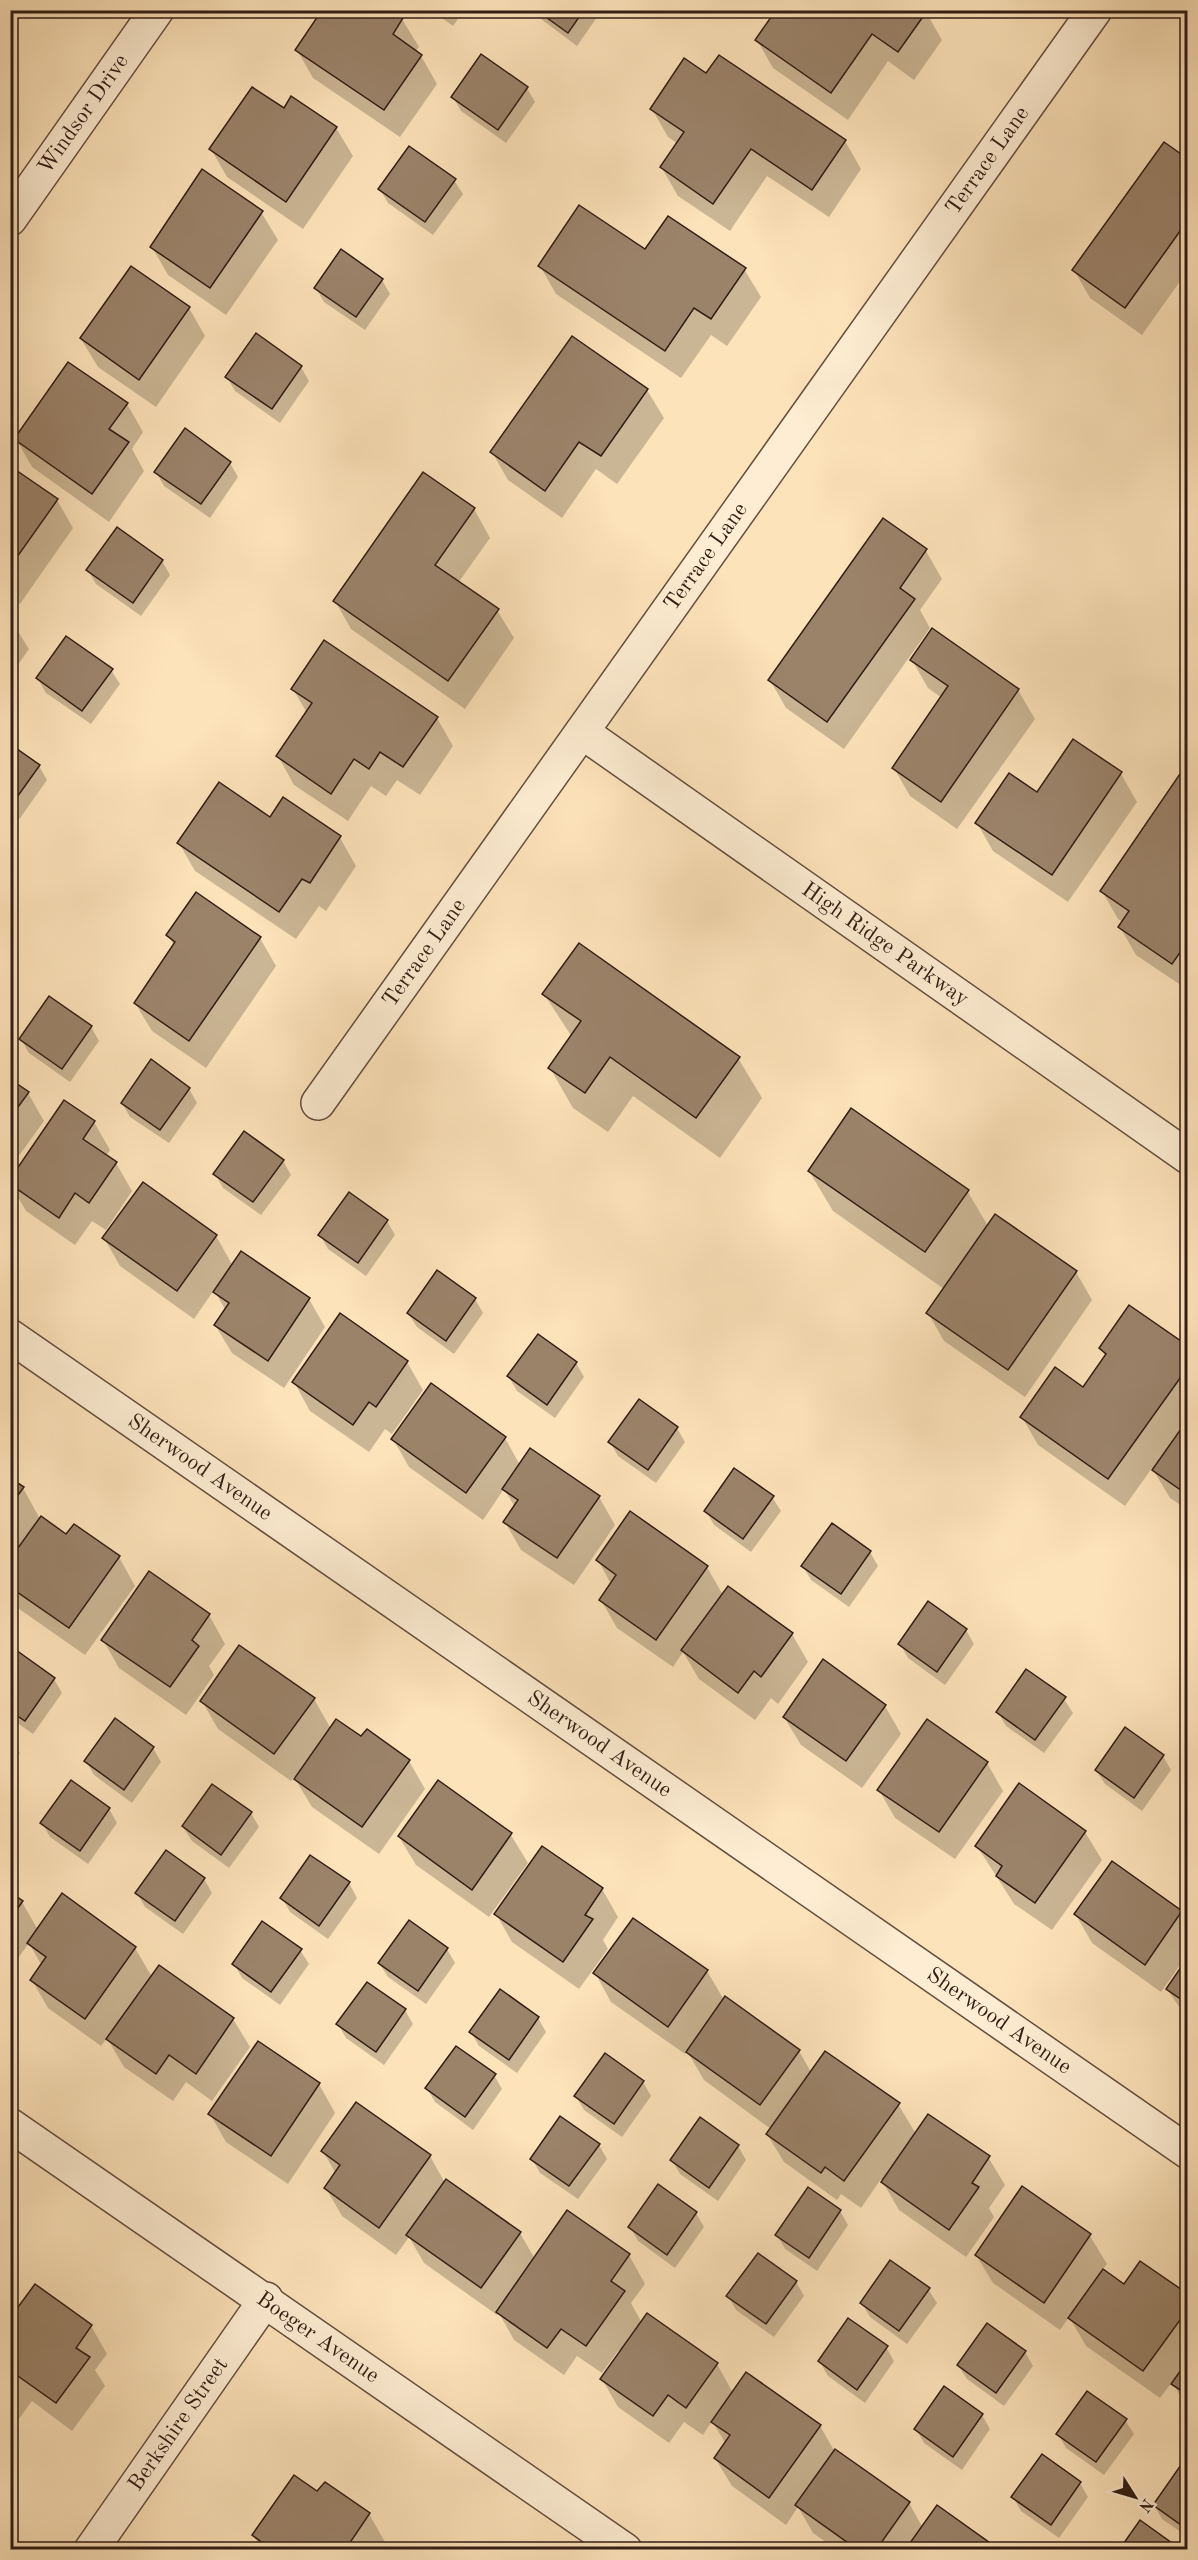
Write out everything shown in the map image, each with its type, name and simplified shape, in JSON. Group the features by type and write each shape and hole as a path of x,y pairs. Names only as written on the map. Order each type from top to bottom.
{"street":[{"name":"Windsor Drive","path":"10,219 157,10"},
{"name":"Terrace Lane","path":"318,1103 1095,10"},
{"name":"High Ridge Parkway","path":"582,732 1188,1157"},
{"name":"Sherwood Avenue","path":"10,1336 1188,2152"},
{"name":"Boeger Avenue","path":"10,2125 266,2299 625,2550"},
{"name":"Berkshire Street","path":"91,2550 266,2299"}],"building":[{"path":"322,10 392,10 403,18 393,34 422,55 384,110 295,50"},
{"path":"536,10 584,10 568,33"},
{"path":"776,10 927,11 898,52 872,34 831,93 755,40"},
{"path":"481,54 528,87 498,130 451,97"},
{"path":"719,55 846,140 812,190 751,149 713,204 660,167 684,132 650,109 684,58 706,73"},
{"path":"252,87 284,108 291,96 337,127 286,202 209,149"},
{"path":"1164,142 1188,159 1188,220 1125,308 1072,270"},
{"path":"409,146 456,179 425,222 378,189"},
{"path":"202,169 263,211 210,288 150,247"},
{"path":"579,205 645,249 668,216 746,268 711,319 694,308 665,351 538,266"},
{"path":"341,249 383,279 356,317 314,288"},
{"path":"131,266 190,307 139,380 80,338"},
{"path":"256,333 302,366 272,409 225,377"},
{"path":"572,336 648,389 601,456 579,442 545,491 490,452"},
{"path":"68,362 128,403 109,429 129,442 92,494 14,439"},
{"path":"185,428 231,462 201,504 154,472"},
{"path":"10,466 58,499 10,567"},
{"path":"423,472 475,508 435,565 499,609 448,681 333,601"},
{"path":"883,518 927,549 900,588 915,599 827,722 768,680"},
{"path":"117,527 163,560 133,603 86,570"},
{"path":"932,628 1019,689 941,802 892,768 948,686 910,660"},
{"path":"66,636 113,669 82,711 36,678"},
{"path":"324,640 438,717 403,767 380,752 369,769 354,759 331,794 276,756 312,703 291,689"},
{"path":"1073,739 1122,772 1052,875 975,823 1009,773 1037,792"},
{"path":"10,744 40,765 10,807"},
{"path":"1184,768 1188,771 1188,941 1172,964 1118,927 1129,911 1100,891"},
{"path":"219,782 270,817 283,797 341,836 310,883 302,879 279,912 177,843"},
{"path":"196,892 261,937 189,1041 134,1003 175,942 166,935"},
{"path":"579,943 740,1057 696,1118 610,1057 585,1093 548,1068 581,1021 542,994"},
{"path":"49,996 92,1026 62,1069 19,1039"},
{"path":"151,1059 190,1088 160,1130 121,1103"},
{"path":"10,1079 29,1092 10,1118"},
{"path":"64,1100 95,1121 83,1139 117,1162 89,1203 75,1193 59,1218 10,1184 10,1179"},
{"path":"851,1108 969,1190 925,1252 808,1171"},
{"path":"244,1131 284,1160 253,1202 213,1174"},
{"path":"143,1182 217,1235 177,1291 102,1238"},
{"path":"349,1192 388,1220 358,1263 318,1235"},
{"path":"995,1214 1077,1271 1008,1370 926,1313"},
{"path":"241,1251 310,1298 268,1361 214,1325 229,1303 213,1292"},
{"path":"437,1270 476,1298 446,1341 407,1313"},
{"path":"1129,1305 1188,1346 1188,1367 1108,1479 1020,1417 1055,1367 1083,1387 1106,1354 1099,1348"},
{"path":"340,1313 408,1361 376,1407 369,1402 353,1425 292,1382"},
{"path":"538,1334 577,1362 547,1405 507,1376"},
{"path":"431,1383 506,1437 466,1493 391,1439"},
{"path":"639,1399 678,1427 648,1470 608,1442"},
{"path":"1188,1419 1188,1495 1152,1470"},
{"path":"530,1448 600,1496 557,1558 503,1522 518,1500 502,1489"},
{"path":"734,1468 774,1496 743,1539 704,1511"},
{"path":"10,1478 24,1487 10,1506"},
{"path":"630,1511 708,1566 656,1640 599,1600 616,1575 596,1560"},
{"path":"41,1516 66,1534 74,1524 120,1556 69,1628 10,1587 10,1559"},
{"path":"832,1523 871,1551 841,1594 801,1566"},
{"path":"149,1571 210,1614 192,1640 199,1646 170,1687 101,1640"},
{"path":"728,1586 793,1633 761,1677 754,1671 738,1693 681,1650"},
{"path":"928,1601 967,1629 937,1672 898,1644"},
{"path":"239,1645 315,1698 274,1754 200,1701"},
{"path":"16,1650 55,1678 25,1721 10,1711 10,1658"},
{"path":"823,1659 886,1705 846,1761 783,1717"},
{"path":"1026,1669 1066,1697 1035,1740 996,1712"},
{"path":"115,1718 154,1747 124,1790 84,1761"},
{"path":"336,1719 361,1736 367,1729 410,1760 362,1827 294,1779"},
{"path":"927,1719 988,1762 939,1832 877,1790"},
{"path":"1125,1727 1164,1755 1134,1798 1095,1770"},
{"path":"71,1780 110,1808 80,1851 40,1823"},
{"path":"438,1780 512,1833 472,1890 398,1836"},
{"path":"1019,1783 1086,1831 1035,1903 996,1876 1002,1866 975,1846"},
{"path":"212,1784 252,1812 221,1855 182,1826"},
{"path":"542,1846 603,1888 585,1915 593,1919 563,1962 494,1914"},
{"path":"166,1850 205,1878 175,1921 135,1893"},
{"path":"310,1855 350,1882 319,1926 280,1898"},
{"path":"1112,1861 1182,1911 1145,1965 1074,1914"},
{"path":"10,1892 23,1901 10,1919"},
{"path":"62,1893 136,1947 85,2019 30,1980 46,1957 27,1943"},
{"path":"633,1918 708,1970 668,2027 593,1973"},
{"path":"409,1920 448,1948 418,1991 378,1963"},
{"path":"262,1921 302,1949 271,1992 232,1964"},
{"path":"1188,1957 1188,2004 1166,1989"},
{"path":"159,1965 234,2018 196,2074 169,2055 156,2074 106,2039"},
{"path":"367,1982 406,2009 376,2052 336,2024"},
{"path":"500,1989 539,2017 509,2060 469,2032"},
{"path":"725,1996 800,2050 760,2105 686,2052"},
{"path":"258,2041 320,2083 271,2156 208,2114"},
{"path":"456,2046 496,2074 465,2117 425,2088"},
{"path":"825,2051 900,2103 844,2181 825,2167 821,2173 766,2134"},
{"path":"605,2053 644,2081 614,2124 574,2096"},
{"path":"356,2102 431,2155 379,2228 324,2188 340,2165 321,2151"},
{"path":"928,2114 990,2156 972,2183 979,2187 949,2230 881,2182"},
{"path":"560,2116 600,2144 569,2186 530,2159"},
{"path":"700,2117 739,2145 709,2188 670,2160"},
{"path":"446,2179 521,2232 481,2288 406,2235"},
{"path":"658,2184 697,2212 667,2255 628,2227"},
{"path":"1022,2186 1091,2234 1044,2303 975,2255"},
{"path":"808,2187 841,2210 809,2258 775,2235"},
{"path":"567,2210 630,2254 611,2281 625,2291 586,2346 561,2329 547,2348 496,2312"},
{"path":"758,2253 797,2281 766,2324 726,2296"},
{"path":"890,2260 930,2288 899,2331 860,2303"},
{"path":"1140,2261 1188,2294 1188,2309 1143,2371 1068,2318 1103,2269 1124,2284"},
{"path":"35,2284 92,2325 76,2348 90,2357 56,2403 15,2374 10,2381 10,2318"},
{"path":"647,2313 718,2363 686,2408 668,2395 653,2416 600,2379"},
{"path":"848,2318 888,2346 857,2390 818,2361"},
{"path":"987,2323 1026,2351 996,2393 957,2365"},
{"path":"1188,2360 1188,2395 1171,2384"},
{"path":"746,2372 821,2425 769,2498 714,2458 730,2435 711,2422"},
{"path":"944,2386 983,2414 953,2457 914,2429"},
{"path":"1087,2391 1127,2419 1096,2462 1056,2434"},
{"path":"835,2449 910,2502 876,2550 858,2550 795,2505"},
{"path":"1042,2454 1081,2482 1051,2525 1011,2497"},
{"path":"1183,2462 1188,2465 1188,2530 1153,2505"},
{"path":"294,2475 317,2491 325,2482 370,2513 345,2550 272,2550 252,2535"},
{"path":"937,2505 1000,2550 905,2550"},
{"path":"1140,2520 1179,2548 1178,2550 1119,2550"}]}
